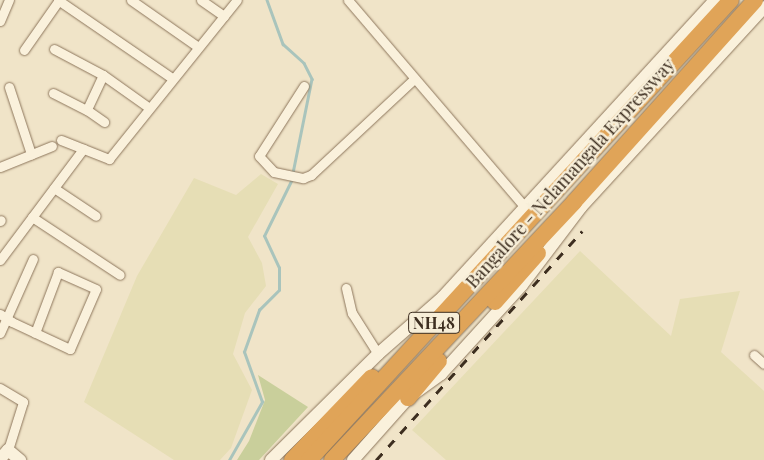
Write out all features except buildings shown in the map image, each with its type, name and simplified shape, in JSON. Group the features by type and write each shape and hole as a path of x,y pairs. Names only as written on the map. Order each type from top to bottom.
{"highway":[{"name":"Bangalore - Nelamangala Expressway","path":"309,460 562,188 731,0"},
{"name":"Bangalore - Nelamangala Expressway","path":"332,460 761,6"},
{"path":"408,398 433,367 524,272 574,202"},
{"path":"292,460 352,395 418,341"}],"street":[{"path":"0,20 9,0"},
{"path":"24,50 58,0 172,78"},
{"path":"131,0 198,47"},
{"path":"201,0 224,16"},
{"path":"61,140 109,159 148,107 237,0"},
{"path":"348,0 413,80 525,208"},
{"path":"271,460 378,354 443,297 715,0"},
{"path":"353,460 408,398 453,360 522,285 581,207 761,6"},
{"path":"54,49 102,75 148,107"},
{"path":"87,110 102,75"},
{"path":"304,86 261,148 259,156 274,172 293,176 311,176 413,80"},
{"path":"9,86 31,154"},
{"path":"53,92 87,110 104,122"},
{"path":"0,167 52,146"},
{"path":"0,260 83,149"},
{"path":"54,188 96,216"},
{"path":"32,217 120,275"},
{"path":"0,333 3,316 33,259"},
{"path":"3,316 35,332 70,349 96,289 58,272 35,332"},
{"path":"346,288 352,313 378,354"},
{"path":"754,355 764,364"},
{"path":"0,388 23,402 4,454 20,460"}],"shaded area":[{"path":"261,174 278,184 248,237 262,263 266,286 245,313 233,354 252,390 231,448 220,460 174,460 84,402 137,276 194,178 236,195"},
{"path":"580,251 671,336 680,299 740,291 721,352 764,391 764,460 446,460 412,430"}],"green space":[{"path":"258,375 308,407 259,460 237,460 249,441 265,400"}],"waterway":[{"path":"267,0 283,44 304,63 312,79 293,173"},
{"path":"229,460 262,402 244,352 259,310 279,290 279,268 264,236 292,179"}],"railway":[{"path":"376,460 582,231"}]}
